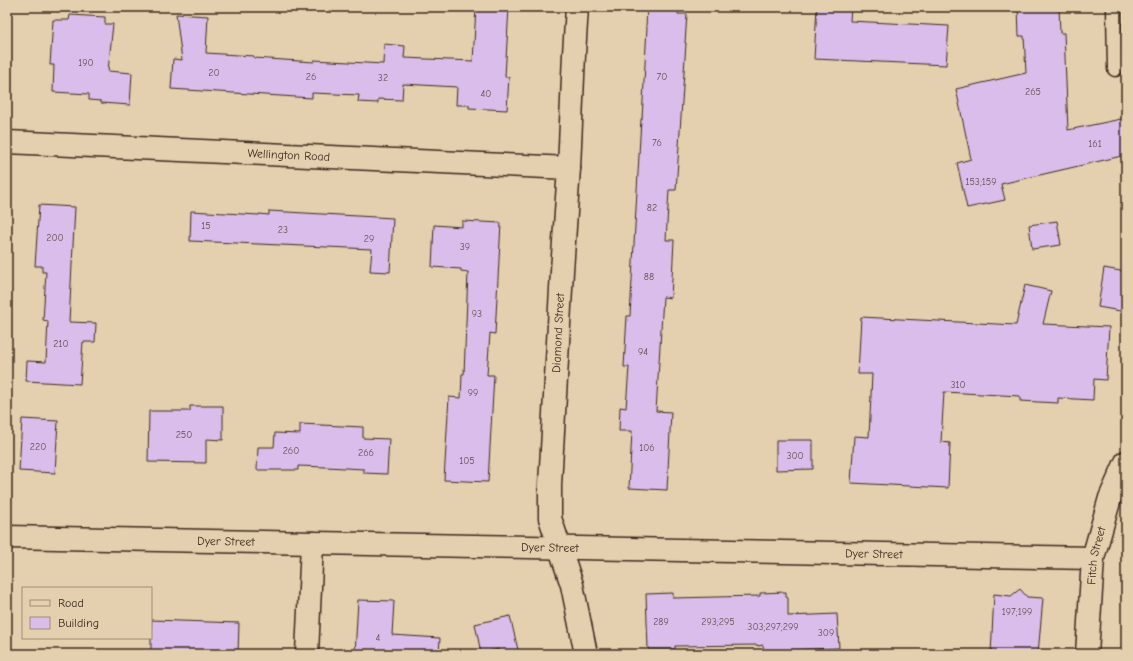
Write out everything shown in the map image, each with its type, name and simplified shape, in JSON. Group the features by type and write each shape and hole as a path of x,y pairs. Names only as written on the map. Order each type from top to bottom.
{"street":[{"name":"Diamond Street","path":"577,7 550,485 550,518 572,585 586,654"},
{"name":"Wellington Road","path":"7,142 569,168"},
{"name":"Fitch Street","path":"1087,654 1093,558 1110,498 1126,462"},
{"name":"Dyer Street","path":"7,537 1093,558"},
{"path":"307,654 312,543"}],"lane":[{"path":"1114,7 1115,69"}],"building":[{"path":"476,7 509,7 505,77 509,77 507,110 469,108 469,105 456,105 457,87 403,84 402,100 378,99 378,103 358,102 359,95 312,93 312,98 171,89 173,59 182,60 176,14 208,16 206,53 314,62 314,60 383,64 384,44 405,46 404,58 473,61"},
{"path":"647,7 678,7 678,14 687,14 676,190 669,190 666,240 674,240 671,298 663,297 656,411 671,412 667,490 629,488 632,431 619,431 620,407 626,408 629,367 624,367 627,316 630,316"},
{"path":"817,7 851,7 850,21 949,26 946,65 814,59"},
{"path":"1018,7 1059,7 1060,33 1064,33 1068,130 1126,118 1126,155 1001,184 1005,200 967,208 957,163 971,159 956,89 1026,73 1024,36 1019,36"},
{"path":"70,15 105,17 105,24 113,24 108,71 132,73 130,105 101,103 101,101 89,100 89,94 53,92 54,65 50,65 53,20 69,20"},
{"path":"39,205 75,207 69,322 96,323 95,342 83,342 80,384 26,381 27,361 46,362 48,321 43,320 46,272 42,272 42,266 35,266"},
{"path":"191,211 269,215 269,211 393,218 390,272 370,271 372,249 190,241"},
{"path":"462,221 501,223 495,334 490,333 487,375 494,375 488,482 444,480 449,397 461,398 462,374 464,374 468,272 461,271 461,269 432,267 434,225 462,227"},
{"path":"1057,221 1061,245 1032,249 1029,225"},
{"path":"1104,268 1126,272 1126,312 1098,307"},
{"path":"1025,285 1051,291 1043,324 1109,327 1106,380 1094,379 1093,400 1058,398 1058,403 1020,401 1020,396 944,392 941,442 950,443 948,488 851,483 854,436 869,437 872,374 858,374 861,317 1016,325"},
{"path":"190,406 223,406 223,440 206,439 206,463 148,462 149,411 190,411"},
{"path":"22,419 58,421 55,473 19,471"},
{"path":"300,424 363,427 363,438 389,439 387,474 364,473 364,469 298,466 298,470 257,470 258,447 274,447 275,433 300,434"},
{"path":"776,440 813,440 813,469 776,470"},
{"path":"1020,589 1027,597 1043,598 1038,654 991,654 994,594 1011,596"},
{"path":"786,592 786,597 788,598 788,616 837,614 839,648 789,650 789,654 764,654 763,645 675,646 675,649 648,649 646,594 673,593 673,598 760,596 760,593"},
{"path":"358,600 394,601 392,635 440,638 439,654 355,654"},
{"path":"510,616 519,654 499,654 498,649 481,653 475,624"},
{"path":"152,620 239,623 238,654 199,654 199,652 151,653"}]}
